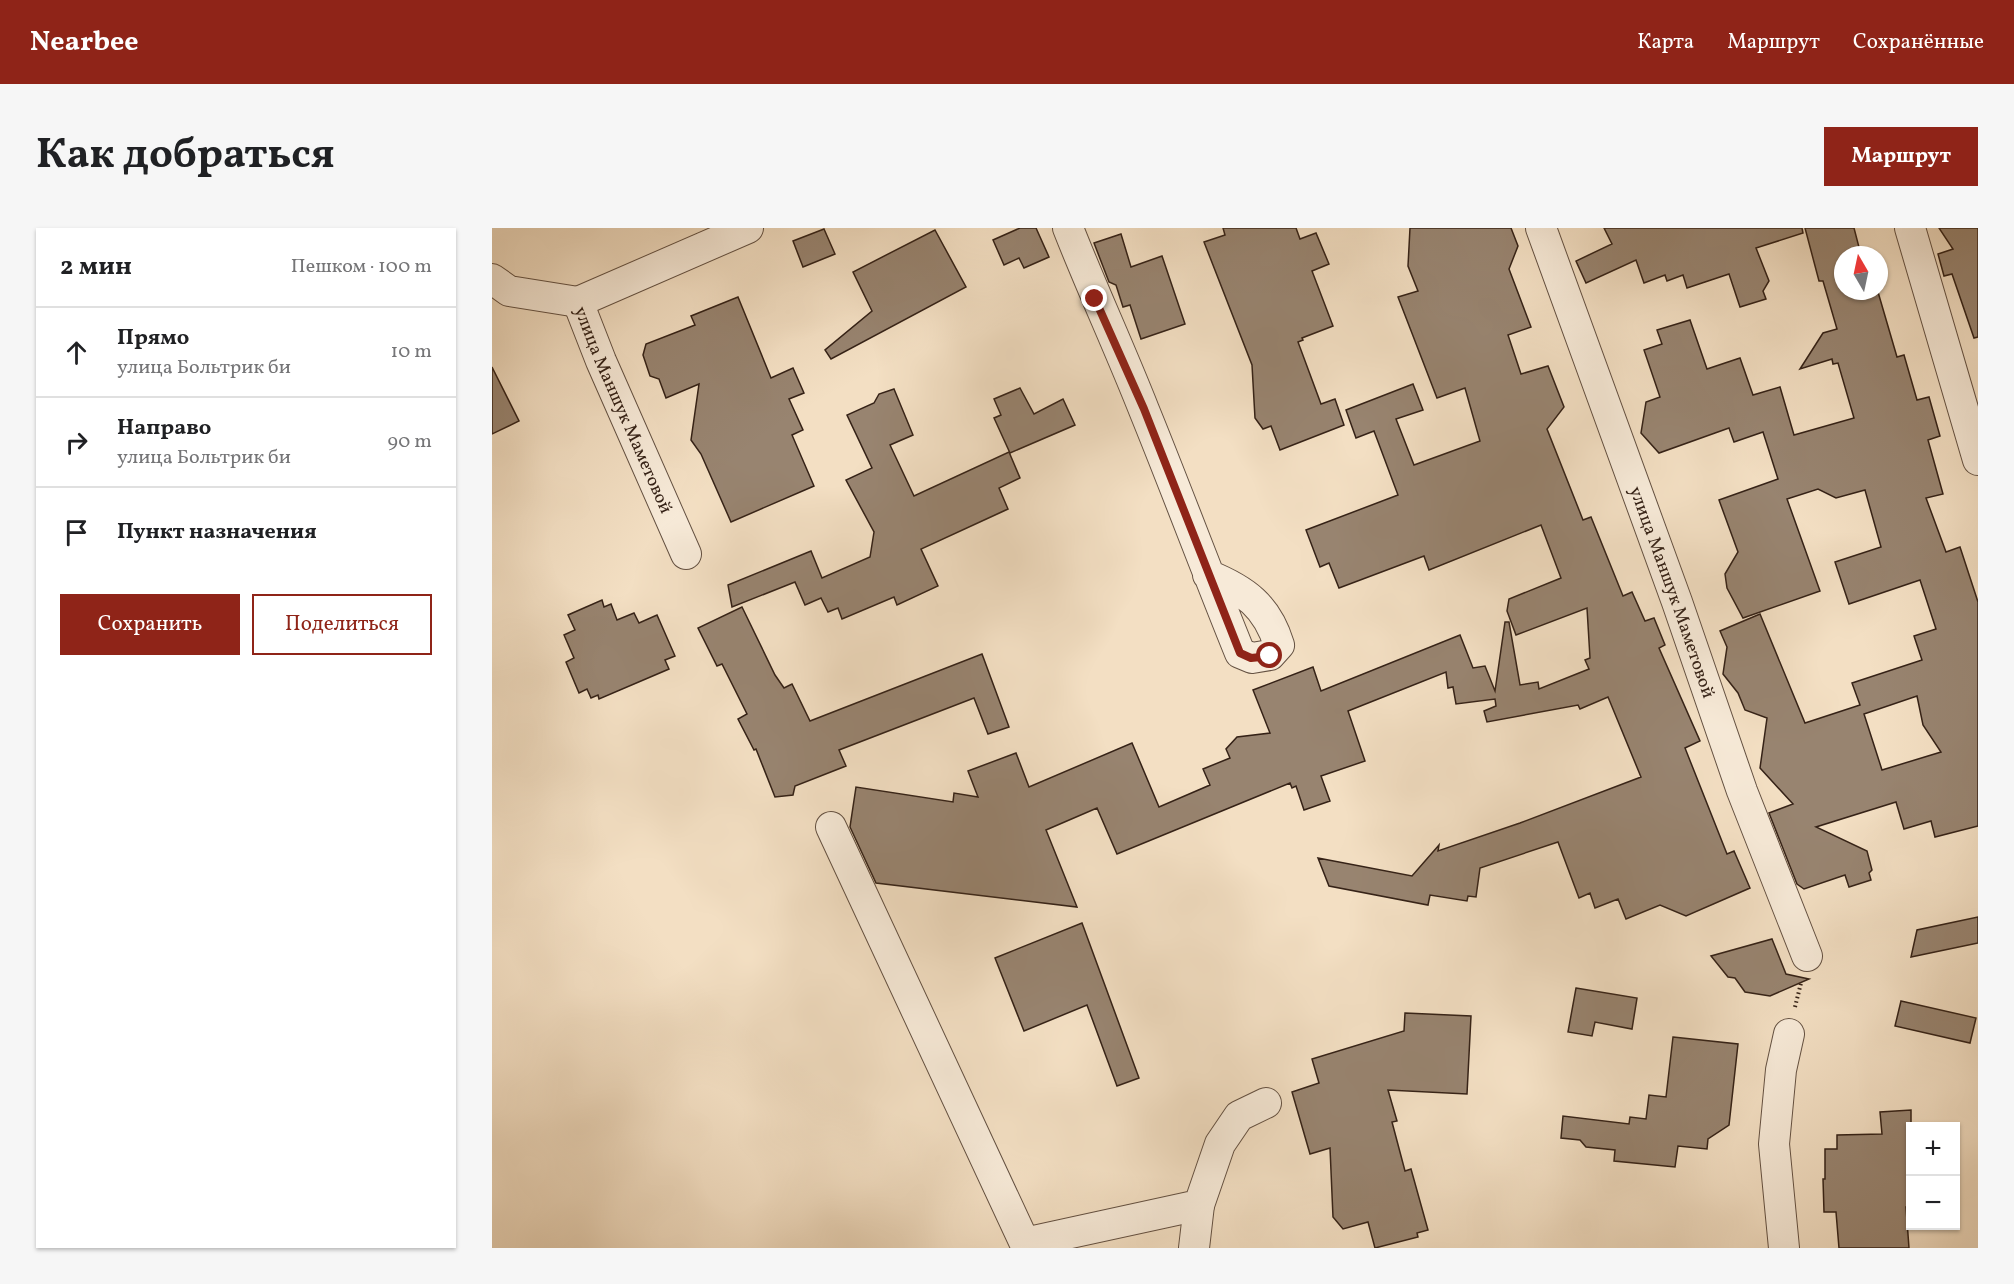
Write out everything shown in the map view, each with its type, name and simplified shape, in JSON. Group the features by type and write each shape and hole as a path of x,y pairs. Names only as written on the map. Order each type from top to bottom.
{"street":[{"name":"улица Маншук Маметовой","path":"686,554 601,362 578,302 748,228"},
{"path":"1068,228 1095,299 1144,409 1208,575"},
{"name":"улица Маншук Маметовой","path":"1540,228 1677,602 1742,791 1807,956"},
{"path":"1910,228 1978,460"},
{"path":"492,279 509,291 578,302"},
{"path":"831,827 1027,1248"},
{"path":"1784,1248 1774,1144 1781,1070 1789,1034"},
{"path":"1194,1248 1199,1205 1220,1144 1239,1116 1266,1103"},
{"path":"1034,1248 1034,1241 1199,1205"}],"path":[{"path":"1789,1034 1807,956"}],"building":[{"path":"1020,228 1036,228 1049,257 1024,268 1019,258 1004,265 993,240"},
{"path":"1223,228 1296,228 1300,239 1316,233 1329,264 1312,271 1333,326 1302,338 1303,340 1298,342 1321,404 1335,399 1344,425 1280,450 1271,426 1263,429 1255,418 1252,365 1204,242 1225,235"},
{"path":"1410,228 1511,228 1518,246 1509,269 1531,327 1508,335 1521,374 1548,366 1564,407 1547,429 1583,520 1591,517 1623,596 1632,592 1645,621 1654,618 1665,645 1659,648 1700,741 1685,748 1727,854 1734,851 1750,888 1686,916 1660,905 1626,919 1618,899 1595,908 1590,893 1579,898 1558,842 1480,868 1476,897 1468,896 1467,901 1430,895 1428,905 1329,886 1318,858 1412,876 1439,845 1438,851 1641,777 1608,697 1580,709 1578,705 1487,722 1484,711 1496,706 1495,699 1456,704 1453,687 1448,688 1446,672 1348,711 1365,761 1321,776 1330,801 1304,810 1296,786 1292,788 1290,783 1117,854 1097,808 1046,830 1077,907 876,883 850,827 856,787 953,802 954,793 978,797 968,771 1016,753 1029,787 1132,743 1159,807 1210,785 1203,769 1230,758 1226,749 1237,737 1270,733 1253,690 1313,667 1321,691 1460,635 1473,668 1485,666 1495,691 1505,622 1509,622 1520,685 1538,682 1539,689 1589,669 1585,660 1590,658 1587,608 1516,635 1507,611 1509,599 1561,578 1541,525 1429,570 1424,556 1339,588 1329,563 1320,567 1306,530 1398,495 1374,431 1356,438 1346,410 1413,384 1423,410 1396,419 1414,465 1480,441 1465,388 1437,398 1398,297 1418,291 1408,266"},
{"path":"1604,228 1802,228 1803,233 1756,248 1769,281 1763,291 1766,299 1740,307 1729,274 1687,288 1683,275 1667,281 1665,275 1644,283 1636,260 1586,283 1576,261 1612,244"},
{"path":"1805,228 1854,228 1859,246 1834,246 1834,300 1880,300 1897,357 1904,355 1917,400 1929,397 1940,436 1928,440 1943,494 1926,498 1946,552 1960,547 1978,602 1978,826 1935,837 1931,821 1904,829 1896,802 1816,827 1867,851 1872,870 1869,873 1871,880 1849,887 1845,875 1804,889 1797,884 1769,813 1793,804 1760,768 1767,718 1745,710 1738,693 1723,674 1727,647 1720,631 1760,614 1805,723 1860,705 1852,683 1922,660 1914,636 1936,629 1920,580 1849,604 1835,562 1881,547 1865,490 1836,498 1818,489 1787,499 1820,591 1743,618 1727,588 1725,574 1738,552 1719,500 1778,479 1763,432 1734,442 1729,428 1659,453 1641,433 1646,402 1660,397 1644,350 1662,344 1657,330 1690,320 1707,369 1740,358 1753,395 1780,387 1794,435 1854,418 1838,363 1833,364 1832,359 1800,369 1823,333 1837,329 1823,281 1819,281","holes":["1917,696 1923,725 1941,752 1882,770 1864,714"]},
{"path":"1939,228 1978,228 1978,337 1974,338 1952,274 1944,276 1938,254 1953,249"},
{"path":"824,229 835,254 803,267 793,241"},
{"path":"935,230 966,287 831,359 825,350 872,311 853,272"},
{"path":"1121,234 1131,267 1162,256 1185,324 1141,339 1130,305 1123,307 1116,285 1109,282 1094,243"},
{"path":"738,297 771,378 793,368 804,393 789,399 803,430 792,435 814,486 731,522 701,454 691,440 699,384 666,398 659,379 650,376 643,355 646,344 695,325 691,316"},
{"path":"492,367 519,421 492,434"},
{"path":"1020,388 1034,414 1063,399 1075,425 1010,453 994,418 1001,415 994,399"},
{"path":"894,389 913,435 890,445 914,496 1009,452 1020,478 999,488 1008,509 921,549 938,586 897,605 894,597 842,619 838,608 828,612 821,598 805,605 795,582 732,607 728,585 811,551 822,578 870,557 874,532 846,480 872,468 847,415 874,403 879,394"},
{"path":"602,600 604,607 611,604 617,620 634,613 639,623 657,615 675,656 665,660 669,669 599,699 598,695 591,698 587,689 579,693 566,662 574,658 564,635 575,630 568,615"},
{"path":"742,607 775,675 784,688 792,684 810,721 982,654 1009,727 988,734 974,698 839,750 846,766 795,786 793,795 775,797 756,749 754,750 738,719 747,714 722,664 717,666 698,628"},
{"path":"1978,917 1978,943 1911,957 1917,930"},
{"path":"1082,923 1139,1078 1117,1086 1087,1005 1024,1031 995,958"},
{"path":"1772,939 1786,974 1809,979 1770,996 1745,992 1735,978 1728,977 1711,956"},
{"path":"1576,988 1637,998 1632,1029 1595,1022 1592,1036 1568,1032"},
{"path":"1901,1001 1976,1018 1970,1043 1895,1026"},
{"path":"1405,1013 1471,1016 1467,1094 1388,1090 1397,1121 1392,1122 1405,1171 1411,1169 1428,1230 1417,1233 1418,1237 1375,1248 1368,1222 1343,1229 1333,1217 1330,1148 1310,1154 1292,1092 1319,1083 1312,1059 1404,1031"},
{"path":"1673,1037 1738,1044 1729,1125 1708,1139 1707,1149 1678,1146 1675,1167 1614,1161 1615,1150 1586,1147 1580,1140 1561,1138 1563,1116 1629,1124 1630,1117 1646,1119 1649,1095 1666,1097"},
{"path":"1911,1110 1911,1122 1906,1122 1906,1230 1909,1248 1839,1248 1836,1212 1824,1212 1825,1149 1837,1149 1837,1135 1882,1134 1880,1112"}],"route":[{"path":"1095,299 1144,409 1240,653 1251,658 1270,656"}]}
